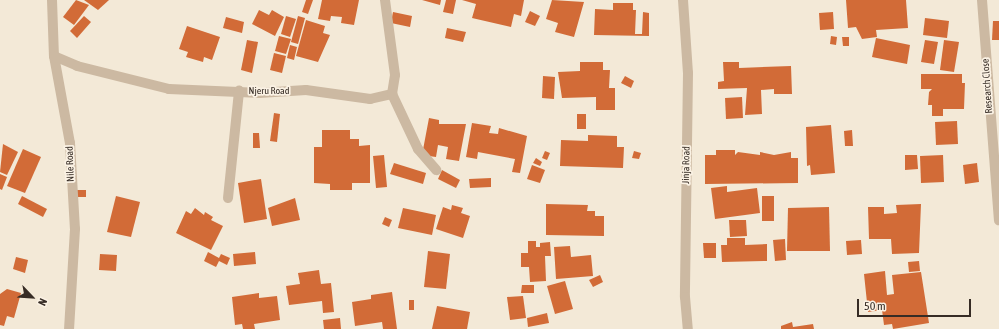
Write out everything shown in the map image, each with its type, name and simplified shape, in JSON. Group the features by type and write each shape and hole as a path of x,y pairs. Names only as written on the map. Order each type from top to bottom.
{"street":[{"name":"Nile Road","path":"52,0 54,56 70,143 76,229 69,329"},
{"path":"384,0 395,75 392,94 418,149 436,170"},
{"name":"Jinja Road","path":"683,0 688,73 685,297 688,329"},
{"name":"Research Close","path":"982,0 999,220"},
{"name":"Njeru Road","path":"54,56 77,66 169,89 239,91 306,90 370,99 392,94"},
{"path":"228,198 239,91"}],"building":[{"path":"76,0 89,5 74,25 63,17"},
{"path":"84,0 109,0 98,10"},
{"path":"306,0 313,0 308,14 302,12"},
{"path":"322,0 359,0 354,25 341,23 342,17 331,16 330,21 318,19"},
{"path":"422,0 441,0 440,5"},
{"path":"446,0 456,0 453,14 443,12"},
{"path":"462,0 524,0 521,16 514,14 511,27 472,18 476,4"},
{"path":"552,0 584,2 574,37 555,32 558,23 546,19"},
{"path":"846,0 906,0 908,28 876,30 877,37 862,39 856,27 848,28"},
{"path":"613,3 633,3 633,10 636,10 635,34 642,34 643,12 649,13 649,36 594,35 595,9 613,10"},
{"path":"259,10 269,15 272,10 284,17 275,36 252,24"},
{"path":"530,11 540,16 535,26 525,22"},
{"path":"393,12 412,16 410,27 391,23"},
{"path":"833,12 834,29 820,30 819,13"},
{"path":"84,16 91,22 77,38 70,31"},
{"path":"286,16 296,19 290,37 281,34"},
{"path":"298,16 305,18 298,44 291,42"},
{"path":"226,17 244,22 242,33 223,28"},
{"path":"925,18 949,21 947,38 923,35"},
{"path":"306,20 325,26 323,33 330,35 318,62 296,56"},
{"path":"993,21 999,21 999,40 992,40"},
{"path":"187,26 220,37 212,60 204,57 203,62 186,57 188,52 179,49"},
{"path":"447,28 466,32 463,42 445,38"},
{"path":"279,36 291,39 286,54 275,51"},
{"path":"831,36 837,37 836,45 830,44"},
{"path":"842,37 849,37 849,46 843,46"},
{"path":"876,38 910,45 907,64 872,57"},
{"path":"247,40 258,42 252,73 241,70"},
{"path":"925,40 938,42 934,64 921,62"},
{"path":"944,40 959,42 954,72 940,70"},
{"path":"290,45 297,47 294,60 287,58"},
{"path":"274,53 286,56 282,73 270,70"},
{"path":"580,62 603,62 603,70 610,70 609,88 615,88 615,110 596,110 596,97 562,98 558,72 580,71"},
{"path":"723,62 739,62 739,68 791,66 792,94 774,94 774,89 761,90 762,114 745,115 747,88 718,89 718,82 724,81"},
{"path":"921,74 962,74 962,83 965,83 964,109 943,109 943,116 932,116 932,105 928,105 929,92 932,89 921,89"},
{"path":"543,76 555,77 554,99 542,98"},
{"path":"625,76 634,81 631,88 621,83"},
{"path":"742,97 743,118 726,119 725,98"},
{"path":"274,113 280,114 277,142 270,141"},
{"path":"577,114 586,114 586,129 577,129"},
{"path":"429,118 439,120 439,124 466,124 459,161 446,159 448,147 438,145 436,157 422,155"},
{"path":"957,121 958,144 936,145 935,122"},
{"path":"472,123 491,126 489,133 498,134 499,128 527,136 520,173 512,172 515,159 478,152 477,159 466,157"},
{"path":"831,125 835,173 811,175 810,165 807,166 806,127"},
{"path":"322,130 350,130 350,139 359,139 359,146 370,145 370,183 352,183 352,190 330,190 330,184 314,183 314,147 322,147"},
{"path":"852,130 853,146 845,146 844,131"},
{"path":"253,133 259,133 260,148 253,148"},
{"path":"588,135 617,136 617,147 624,147 623,168 560,166 561,140 588,141"},
{"path":"3,144 18,152 7,175 0,172"},
{"path":"23,149 41,157 25,193 7,186"},
{"path":"716,150 735,150 735,155 738,152 760,155 760,152 774,155 791,152 791,158 798,158 798,183 705,184 705,155 716,155"},
{"path":"545,151 550,153 547,160 542,158"},
{"path":"634,151 641,153 639,159 632,158"},
{"path":"384,155 387,187 376,188 373,156"},
{"path":"905,155 917,155 918,169 905,170"},
{"path":"943,155 944,182 921,183 920,156"},
{"path":"536,158 542,162 540,166 533,163"},
{"path":"394,163 426,173 423,184 390,174"},
{"path":"977,163 979,182 965,184 963,165"},
{"path":"532,165 545,170 540,183 527,179"},
{"path":"442,170 460,180 456,188 438,179"},
{"path":"0,174 7,177 2,190 0,189"},
{"path":"491,178 491,187 470,188 469,179"},
{"path":"261,179 267,219 244,223 238,183"},
{"path":"727,186 727,192 757,188 760,213 715,219 711,188"},
{"path":"76,190 86,190 86,197 77,197"},
{"path":"22,196 47,209 43,217 18,204"},
{"path":"116,196 140,202 131,237 107,232"},
{"path":"762,196 774,196 774,221 762,221"},
{"path":"295,198 300,220 272,226 268,208"},
{"path":"546,204 588,205 587,211 595,211 595,216 604,216 604,236 546,235"},
{"path":"921,204 919,253 892,254 891,239 869,239 868,207 884,207 884,214 897,213 896,205"},
{"path":"452,205 463,208 461,213 470,216 463,238 436,229 443,207 451,210"},
{"path":"829,207 830,251 787,251 788,208"},
{"path":"195,208 204,215 205,212 213,217 211,220 223,226 211,250 176,233 186,211 191,214"},
{"path":"403,208 436,215 432,235 398,228"},
{"path":"385,217 392,220 389,227 382,224"},
{"path":"729,220 746,220 747,236 730,237"},
{"path":"727,238 745,238 745,245 767,244 767,261 722,262 721,245 727,245"},
{"path":"785,239 786,260 775,261 773,240"},
{"path":"861,240 862,254 847,255 846,241"},
{"path":"528,241 536,241 536,247 540,247 540,243 550,242 551,256 545,256 546,281 530,282 529,267 521,267 521,253 528,253"},
{"path":"703,243 716,243 716,258 704,258"},
{"path":"570,246 571,257 591,255 593,276 556,279 554,247"},
{"path":"428,251 450,254 446,289 424,287"},
{"path":"208,252 219,258 221,254 230,258 227,265 219,261 216,267 204,261"},
{"path":"255,252 256,264 234,266 233,254"},
{"path":"100,254 117,255 116,271 99,270"},
{"path":"16,257 28,260 25,273 13,269"},
{"path":"919,261 920,271 909,272 908,262"},
{"path":"319,270 321,284 331,283 334,312 323,313 322,301 289,305 286,286 300,284 298,273"},
{"path":"885,271 887,295 894,294 892,275 921,272 929,323 893,329 892,324 884,325 882,310 868,312 864,274"},
{"path":"600,275 603,282 593,287 589,280"},
{"path":"565,281 573,309 555,314 547,286"},
{"path":"522,285 534,285 534,293 521,293"},
{"path":"7,289 21,293 14,318 7,316 4,326 0,325 0,294"},
{"path":"392,292 397,329 383,329 382,322 355,326 352,302 371,299 371,295"},
{"path":"259,293 259,298 277,296 280,320 254,324 255,329 243,329 242,324 235,325 232,297"},
{"path":"523,296 526,318 510,320 507,297"},
{"path":"409,300 414,300 414,310 409,310"},
{"path":"437,306 470,312 467,329 432,329"},
{"path":"547,313 549,323 528,327 527,318"},
{"path":"340,318 341,329 324,329 323,320"},
{"path":"792,322 793,327 813,324 814,329 781,329 781,326"}]}
